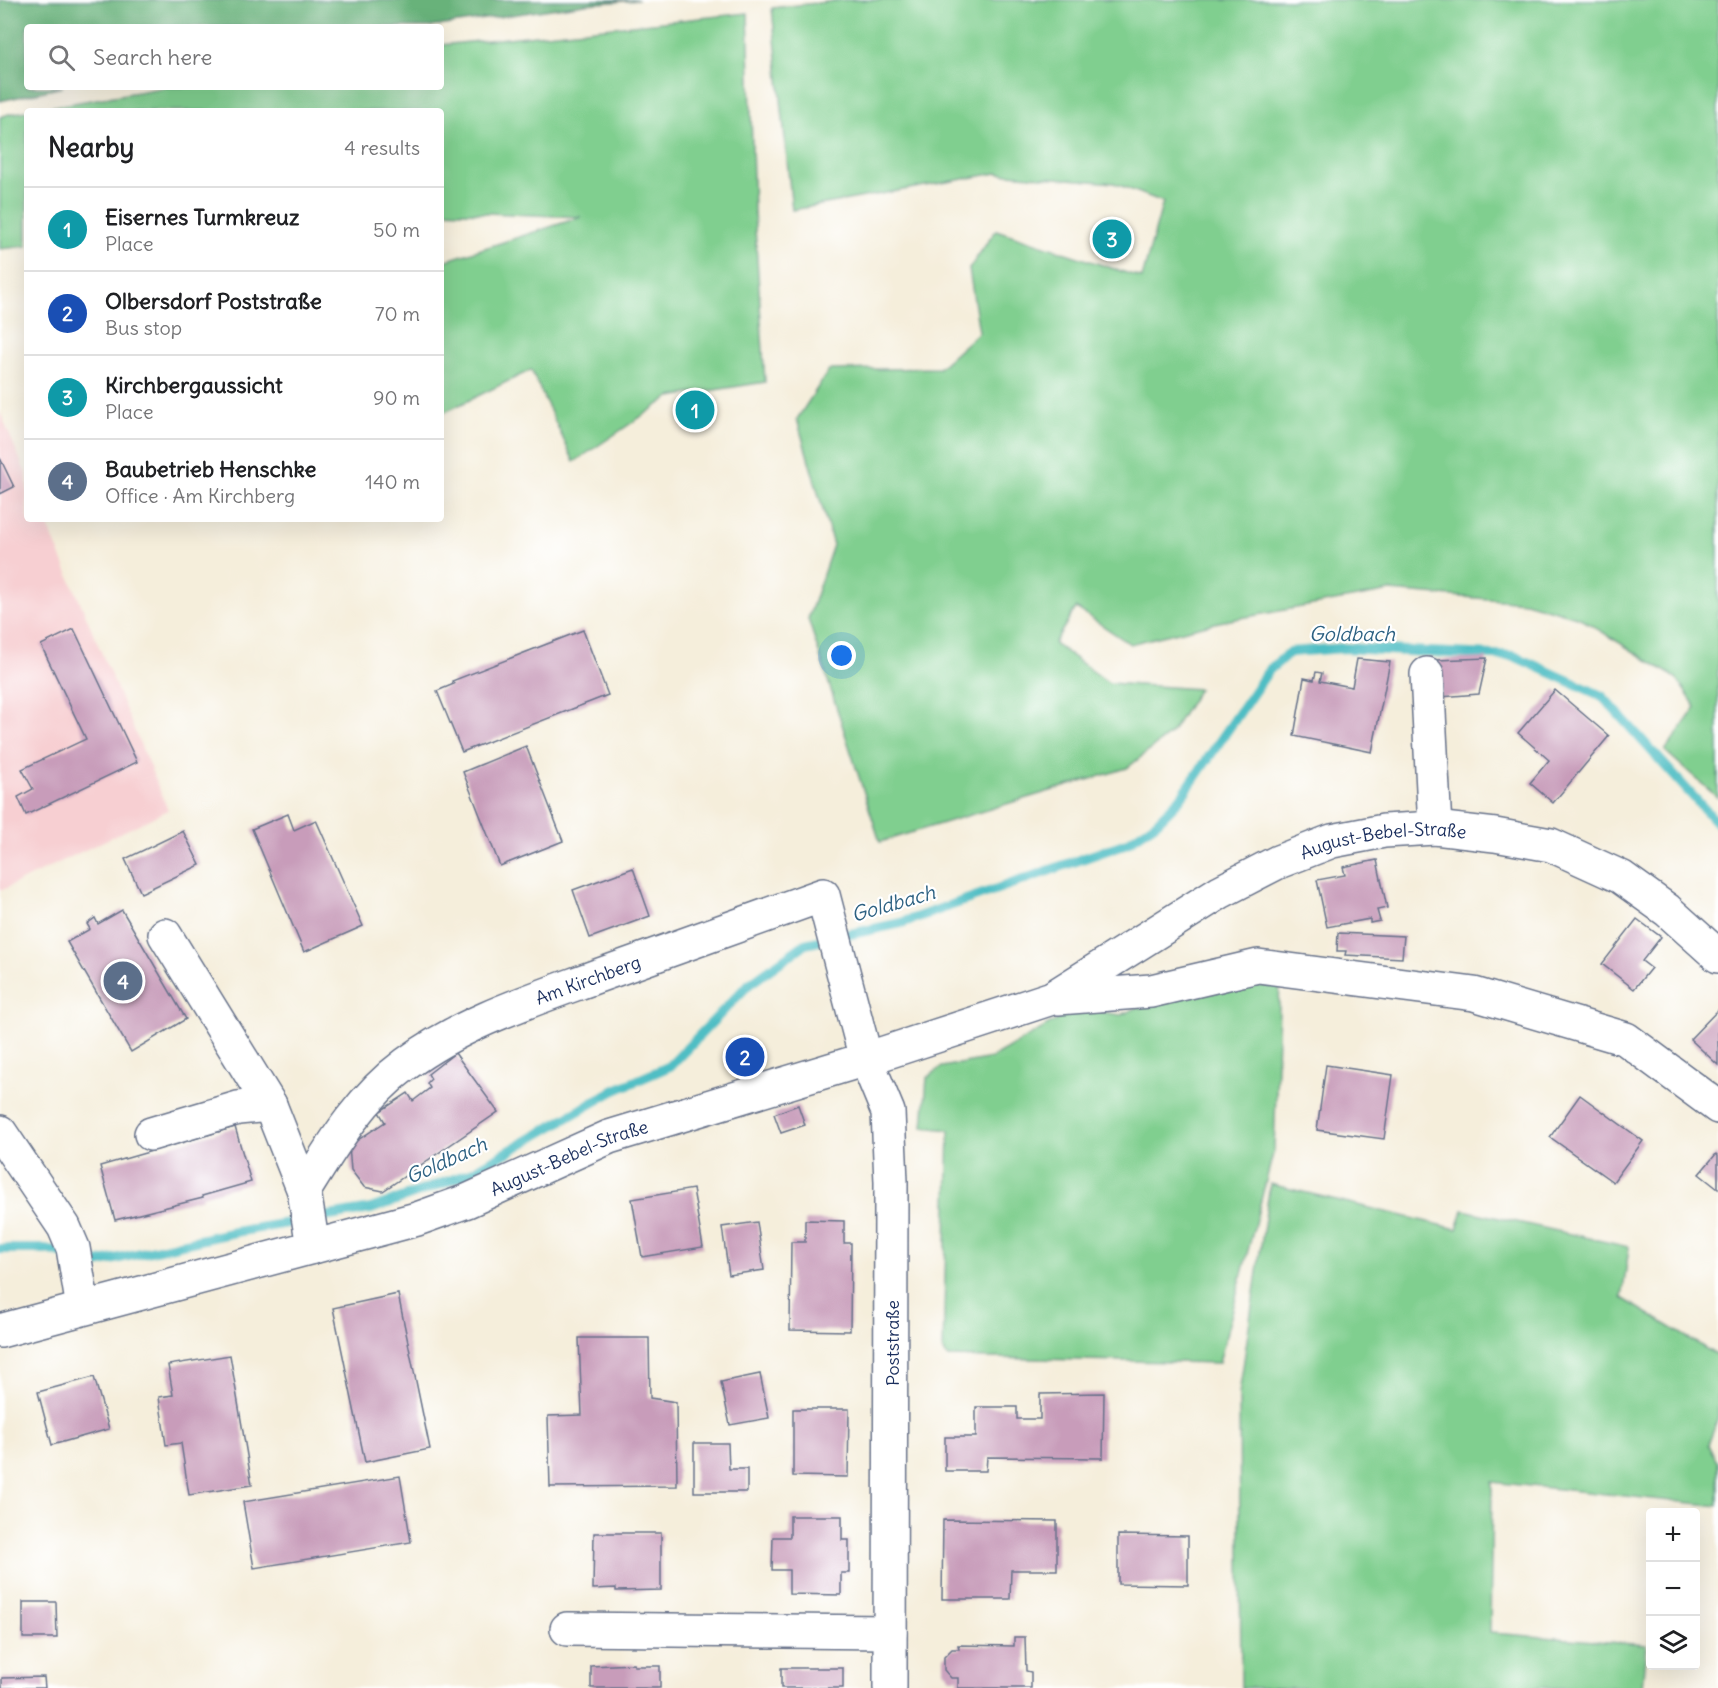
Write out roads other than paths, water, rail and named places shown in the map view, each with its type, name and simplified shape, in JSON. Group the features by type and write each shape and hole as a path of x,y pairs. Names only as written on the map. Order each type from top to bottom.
{"street":[{"path":"1427,674 1435,828"},
{"name":"August-Bebel-Straße","path":"1052,999 1220,892 1278,862 1332,842 1384,831 1435,828 1551,845 1621,877 1667,910 1718,956"},
{"name":"Am Kirchberg","path":"306,1198 344,1127 375,1091 406,1064 434,1046 464,1029 552,993 823,895 866,1059"},
{"path":"165,935 270,1105 306,1198 314,1246"},
{"name":"August-Bebel-Straße","path":"0,1331 417,1220 467,1201 609,1137 866,1059 1052,999 1151,991 1258,966 1474,994 1626,1039 1718,1107"},
{"name":"Poststraße","path":"866,1059 888,1112 891,1182 890,1688"},
{"path":"151,1134 238,1108 270,1105"},
{"path":"0,1132 64,1227 74,1258 83,1308"},
{"path":"567,1629 890,1632"}],"waterway":[{"name":"Goldbach","path":"0,1249 46,1249 97,1263 235,1232 371,1209 471,1173 613,1091 670,1066 748,985 805,944 901,923 1127,843 1156,823 1180,799 1269,670 1290,652 1344,648 1514,656 1602,696 1718,824"}],"place":[{"name":"Kirchbergaussicht","path":"1112,239"},
{"name":"Eisernes Turmkreuz","path":"695,410"},
{"name":"Baubetrieb Henschke","path":"123,981"},
{"name":"Olbersdorf Poststraße","path":"745,1057"}]}
